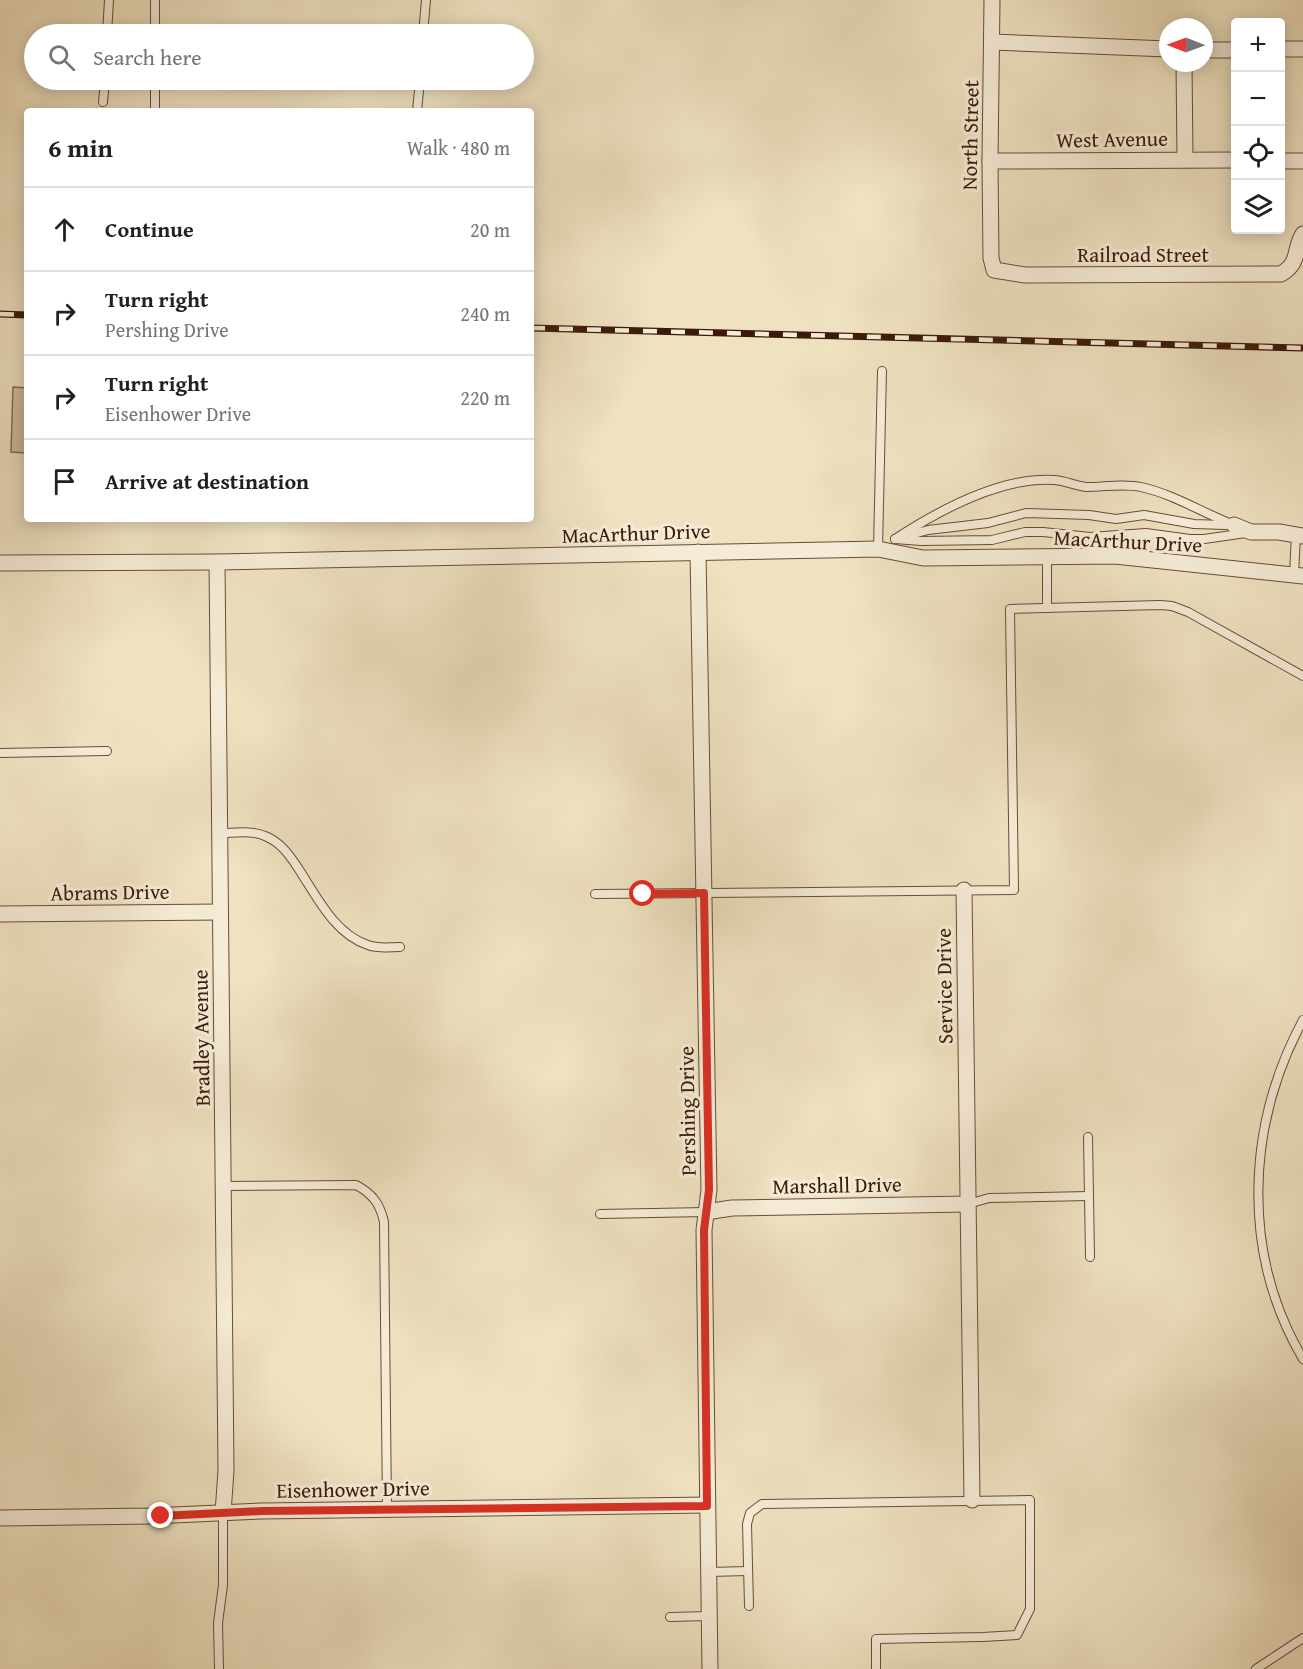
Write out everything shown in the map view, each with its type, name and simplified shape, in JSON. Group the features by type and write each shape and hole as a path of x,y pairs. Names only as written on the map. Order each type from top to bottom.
{"street":[{"name":"North Street","path":"993,0 990,161 991,258 994,270"},
{"path":"993,42 1159,49"},
{"path":"1285,49 1303,49"},
{"path":"1213,50 1231,50"},
{"path":"1184,72 1185,159"},
{"name":"West Avenue","path":"990,161 1231,160"},
{"path":"1285,161 1303,161"},
{"name":"Railroad Street","path":"994,270 1004,274 1025,275 1281,274 1290,268 1296,258 1298,243 1303,234"},
{"path":"1234,525 1251,532 1299,535"},
{"name":"MacArthur Drive","path":"878,549 895,539"},
{"name":"MacArthur Drive","path":"0,563 531,557 878,549 923,558 1115,556 1299,576"},
{"name":"Pershing Drive","path":"698,552 709,1190 704,1230 710,1669"},
{"name":"Bradley Avenue","path":"217,562 226,1471 223,1513"},
{"name":"Service Drive","path":"964,890 972,1500"},
{"name":"Abrams Drive","path":"0,914 220,912"},
{"name":"Marshall Drive","path":"706,1212 732,1208 968,1204"},
{"name":"Eisenhower Drive","path":"0,1518 387,1509 707,1506"}],"lane":[{"path":"108,24 109,0"},
{"path":"155,24 156,0"},
{"path":"424,24 426,0"},
{"path":"104,102 105,90"},
{"path":"155,90 155,108"},
{"path":"417,108 419,90"},
{"path":"878,549 882,371"},
{"path":"895,539 925,520 1005,485 1056,480 1083,487 1140,486 1170,496 1234,525"},
{"path":"895,539 928,530 988,523 1026,513 1089,515 1116,519 1144,515 1194,524 1234,525"},
{"path":"895,539 992,540 1025,532 1043,532 1090,537 1146,533 1204,539 1251,532"},
{"path":"1299,535 1299,576"},
{"path":"1047,556 1047,608"},
{"path":"595,894 1014,890 1011,609 1113,605 1172,606 1188,612 1303,676"},
{"path":"0,753 107,751"},
{"path":"219,833 254,833 272,840 283,847 336,923 367,945 400,947"},
{"path":"1303,1020 1292,1040 1268,1109 1260,1145 1258,1194 1261,1237 1268,1274 1281,1311 1303,1359"},
{"path":"1088,1137 1090,1257"},
{"path":"223,1186 348,1184 372,1195 380,1206 384,1222 387,1509"},
{"path":"968,1204 989,1198 1089,1196"},
{"path":"600,1214 706,1212"},
{"path":"749,1606 748,1518 754,1509 762,1504 1030,1500 1030,1609 1017,1635 876,1639 876,1669"},
{"path":"219,1669 218,1623 222,1586 223,1513"},
{"path":"709,1572 748,1571"},
{"path":"670,1617 709,1616"},
{"path":"1256,1669 1303,1638"}],"shaded area":[{"path":"13,387 24,388 24,453 11,452"}],"railway":[{"path":"0,314 24,315"},
{"path":"534,328 1303,348"}],"route":[{"path":"161,1516 262,1511 707,1506 704,1230 709,1190 704,893 643,894"}]}
